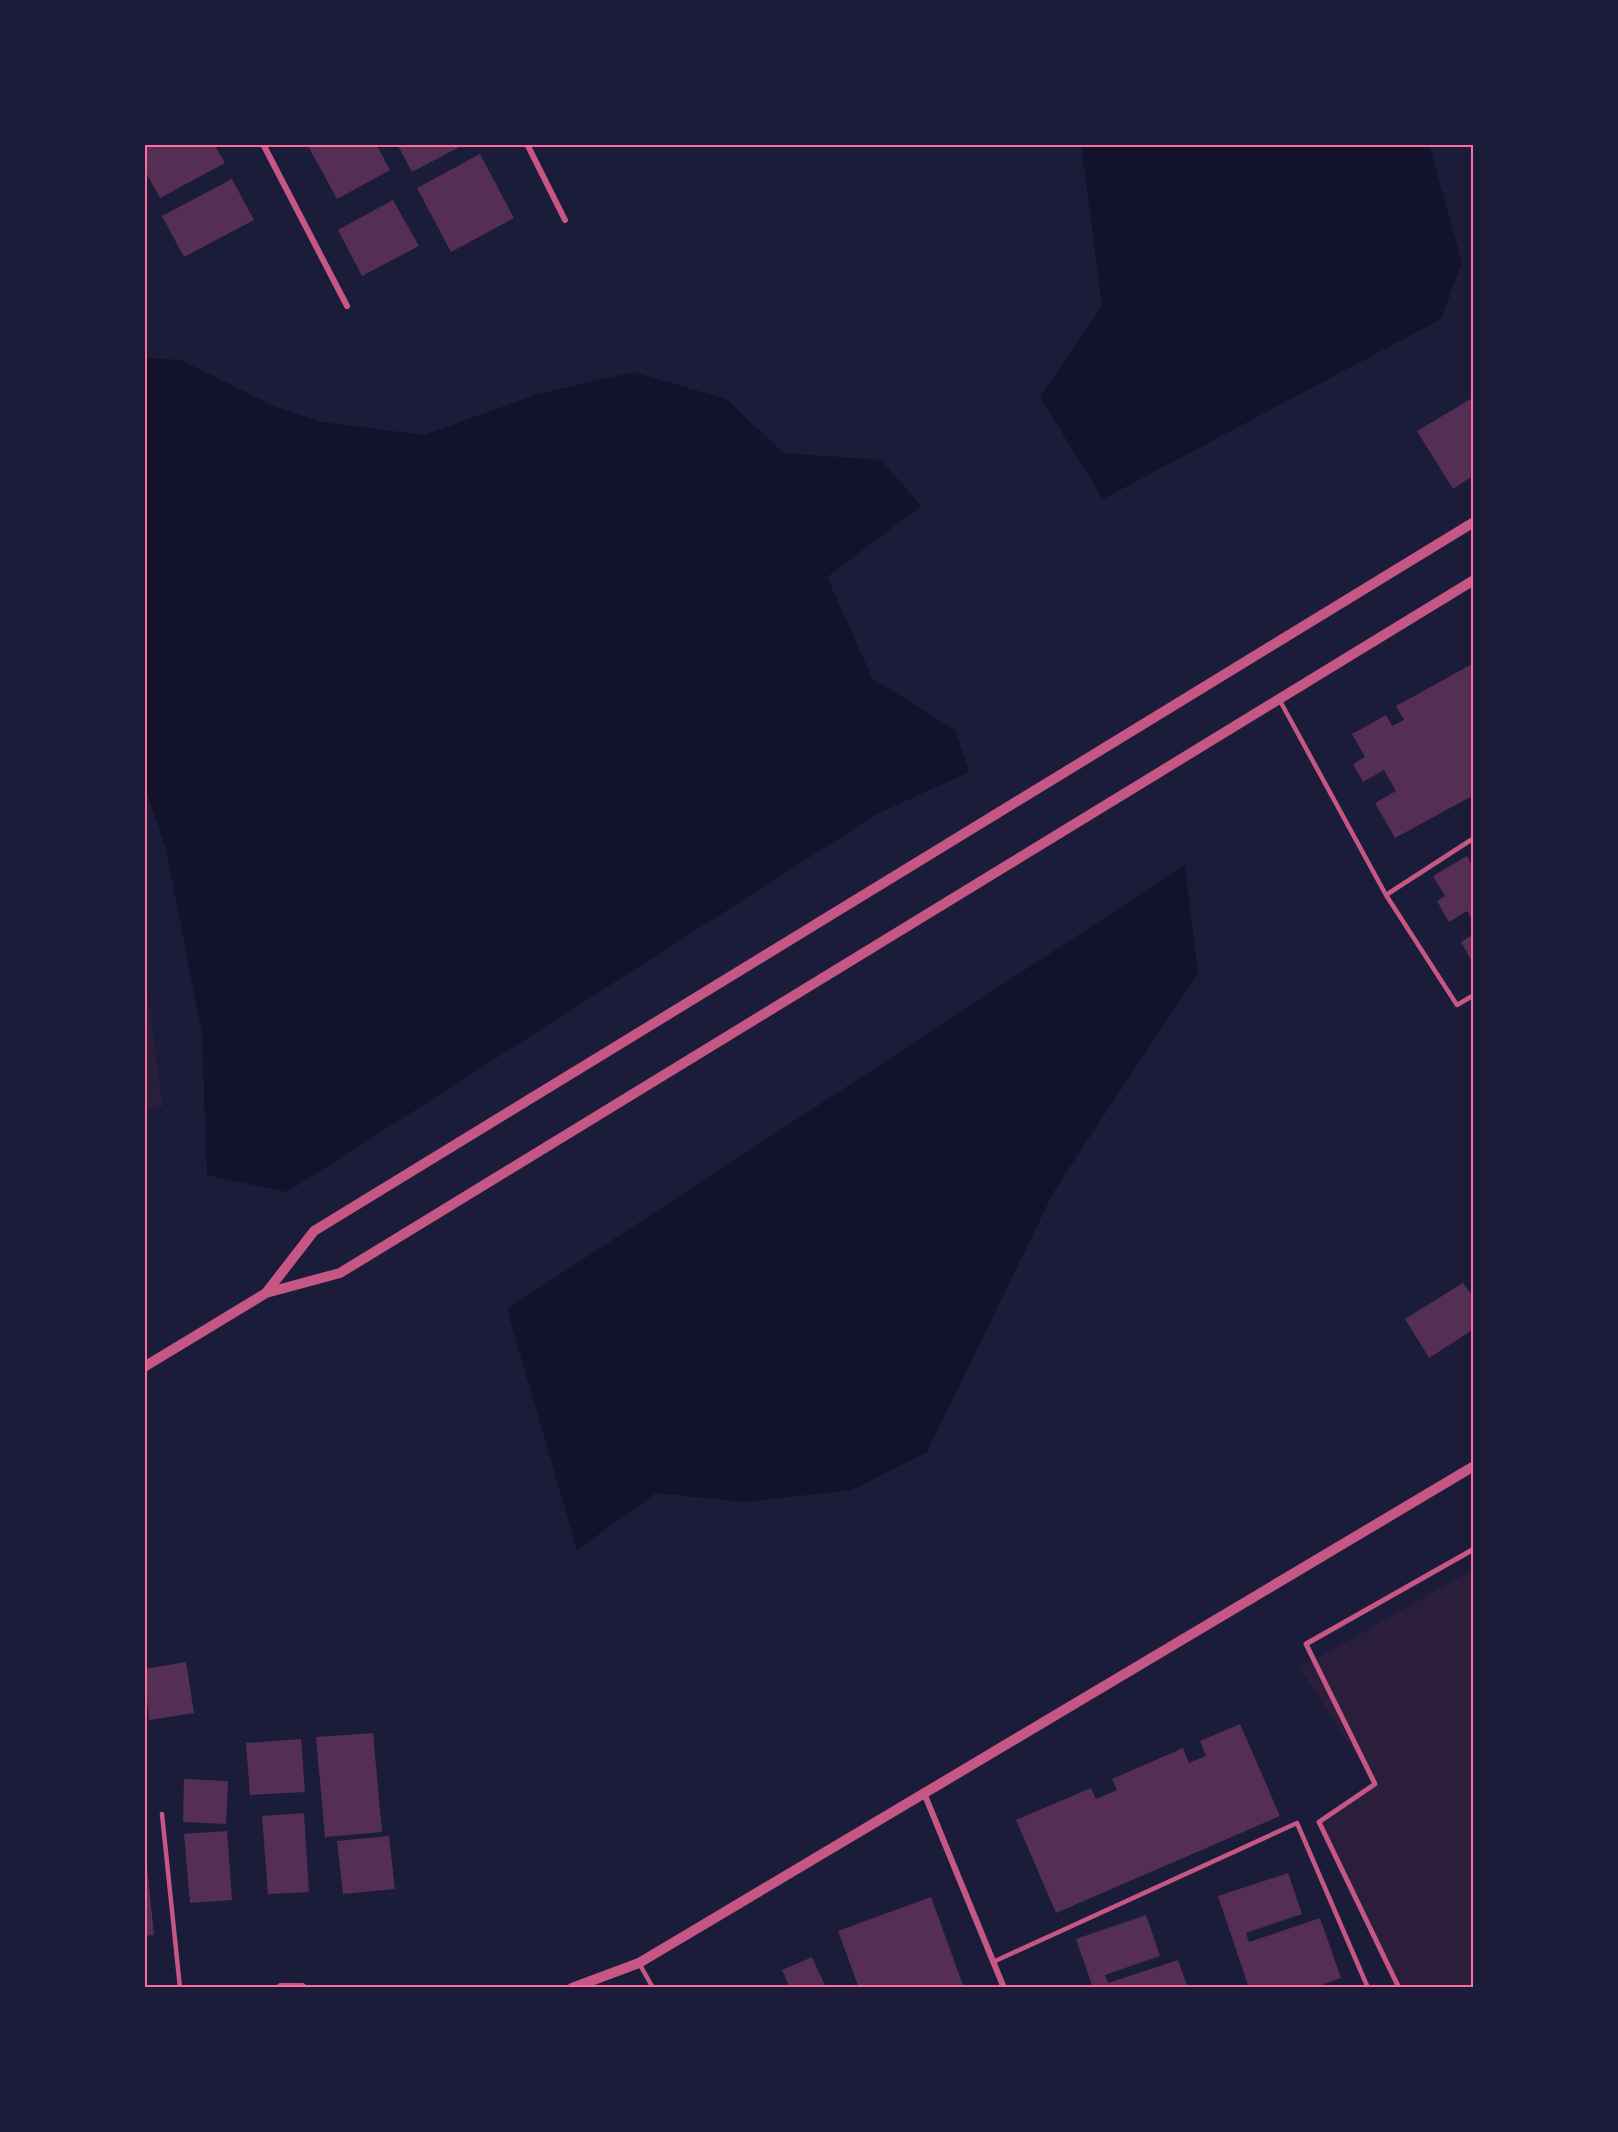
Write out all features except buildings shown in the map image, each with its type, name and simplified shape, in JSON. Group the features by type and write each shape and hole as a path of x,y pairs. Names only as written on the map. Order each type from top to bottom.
{"street":[{"path":"262,144 346,306"},
{"path":"526,144 565,220"},
{"path":"266,1293 314,1231 1474,522"},
{"path":"144,1367 266,1293 340,1274 1474,580"},
{"path":"572,1988 639,1963 1474,1466"},
{"path":"1399,1988 1319,1822 1375,1784 1306,1644 1474,1548"},
{"path":"924,1793 1004,1988"},
{"path":"281,1988 302,1988"}],"lane":[{"path":"1279,699 1386,895 1457,1005 1474,995"},
{"path":"1386,895 1474,838"},
{"path":"162,1814 180,1988"},
{"path":"993,1962 1297,1823 1368,1988"},
{"path":"639,1963 652,1988"}],"shaded area":[{"path":"1081,144 1429,144 1462,263 1441,319 1103,499 1040,397 1102,306"},
{"path":"144,358 181,360 276,407 321,422 424,435 539,394 633,372 726,399 783,453 881,460 921,506 827,577 872,678 955,730 969,772 877,814 287,1192 207,1175 202,1033 166,849 144,784"},
{"path":"1185,865 1198,973 1054,1191 927,1452 852,1490 744,1502 656,1493 577,1550 507,1309"},
{"path":"144,968 163,1107 144,1109"},
{"path":"1474,1569 1474,1988 1399,1988 1319,1822 1375,1784 1300,1668"}]}
